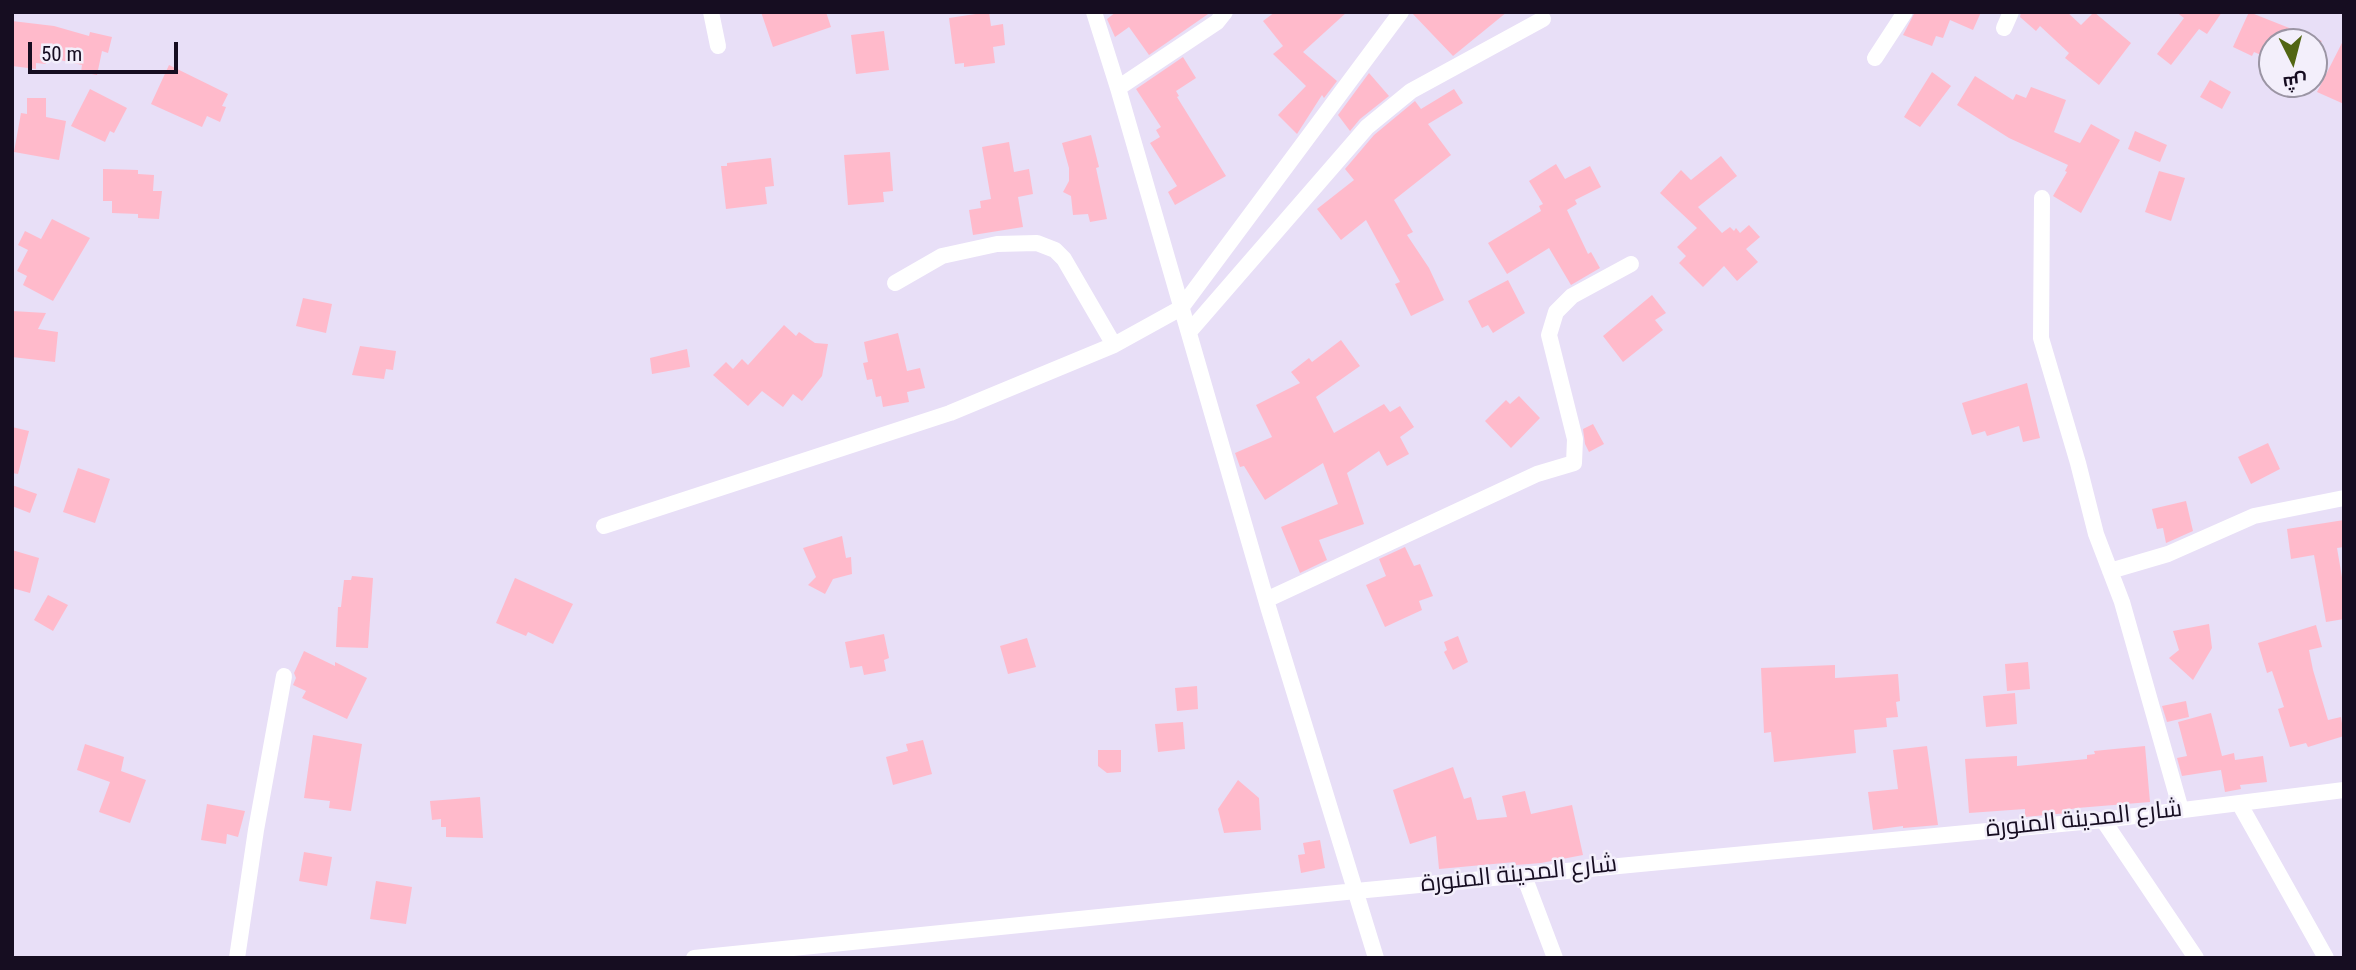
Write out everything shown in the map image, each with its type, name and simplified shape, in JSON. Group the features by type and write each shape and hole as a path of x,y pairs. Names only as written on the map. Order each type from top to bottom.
{"street":[{"path":"711,12 718,46"},
{"path":"1094,12 1266,600 1376,958"},
{"path":"1118,88 1217,22 1225,12"},
{"path":"604,526 950,413 1114,345 1181,308 1401,12"},
{"path":"1875,58 1905,12"},
{"path":"1189,332 1367,127 1411,91 1543,19"},
{"path":"2042,198 2041,338 2096,534 2122,602 2181,810"},
{"path":"895,283 942,256 997,244 1037,243 1055,250 1064,259 1114,345"},
{"path":"1266,600 1537,474 1573,463 1575,439 1549,335 1552,323 1556,312 1572,296 1631,264"},
{"path":"2110,571 2168,554 2254,516 2344,498"},
{"path":"237,958 256,830 284,676"},
{"name":"شارع المدينة المنورة","path":"694,958 1356,891 2104,820 2344,790"},
{"path":"2239,803 2326,958"},
{"path":"2104,820 2196,958"},
{"path":"1524,876 1555,958"}],"building":[{"path":"761,12 826,12 831,27 773,47"},
{"path":"989,12 991,26 1003,24 1005,45 993,47 995,63 964,67 964,63 955,64 949,18"},
{"path":"1116,12 1211,12 1149,55 1129,27 1115,37 1107,19"},
{"path":"1275,12 1347,12 1303,52 1337,81 1324,98 1322,95 1297,134 1278,115 1306,86 1273,54 1283,46 1263,21"},
{"path":"1411,12 1507,12 1453,56"},
{"path":"1915,12 1981,12 1973,30 1950,20 1943,38 1936,36 1932,46 1903,35"},
{"path":"2021,12 2067,12 2081,25 2094,12 2131,43 2099,85 2065,58 2069,53 2040,26 2036,31 2020,17"},
{"path":"2176,12 2222,12 2207,34 2199,29 2171,65 2157,54 2184,18"},
{"path":"2249,12 2289,28 2258,28 2258,54 2254,52 2252,56 2233,47"},
{"path":"12,21 54,26 89,36 90,32 112,37 108,53 102,51 97,75 81,72 82,65 47,57 46,64 36,63 36,69 12,66"},
{"path":"884,31 889,70 856,74 851,35"},
{"path":"2344,39 2344,104 2328,97 2328,70"},
{"path":"1183,57 1196,78 1176,91 1179,96 1177,97 1226,176 1175,205 1168,192 1177,186 1150,143 1160,137 1156,130 1161,127 1136,89"},
{"path":"169,65 228,94 222,106 226,107 220,122 207,116 202,127 151,104"},
{"path":"1932,72 1951,86 1920,127 1904,117"},
{"path":"1369,73 1389,96 1360,119 1350,131 1338,115"},
{"path":"1975,76 2013,100 2016,94 2026,98 2031,87 2066,100 2054,132 2080,143 2091,124 2120,140 2081,213 2053,196 2067,172 2065,171 2068,165 2009,138 1957,105"},
{"path":"2210,80 2231,92 2222,109 2200,97"},
{"path":"90,89 127,108 114,133 110,131 105,142 71,126"},
{"path":"1454,89 1463,103 1428,124 1451,155 1394,200 1413,232 1407,235 1429,268 1444,300 1411,316 1395,284 1400,282 1366,220 1341,240 1317,209 1354,180 1345,169 1374,135 1415,101 1421,109"},
{"path":"27,98 46,98 46,117 66,121 59,160 14,152 21,113 27,114"},
{"path":"2135,131 2167,145 2160,162 2128,149"},
{"path":"1091,135 1107,219 1090,222 1088,214 1073,215 1071,196 1063,192 1069,181 1069,168 1062,143"},
{"path":"1009,142 1014,172 1029,169 1033,194 1018,197 1023,227 973,235 969,210 981,208 980,201 991,199 982,147"},
{"path":"890,152 893,191 883,192 884,202 848,205 844,155"},
{"path":"1721,156 1737,176 1698,207 1722,233 1730,227 1734,231 1736,228 1740,233 1749,225 1760,237 1746,249 1758,262 1737,281 1724,266 1703,287 1679,263 1686,256 1677,247 1697,228 1660,193 1681,170 1691,180"},
{"path":"771,158 774,186 765,187 767,204 726,209 721,166"},
{"path":"1556,164 1565,179 1590,166 1601,187 1575,200 1577,204 1567,210 1588,254 1591,252 1600,268 1571,285 1549,248 1507,274 1488,243 1541,211 1539,206 1543,204 1529,181"},
{"path":"103,169 138,170 138,174 154,175 153,191 162,191 159,219 138,218 138,214 112,213 112,201 103,201"},
{"path":"2159,171 2185,178 2171,221 2145,212"},
{"path":"52,219 90,238 53,301 23,285 27,276 17,271 28,250 18,245 25,231 41,239"},
{"path":"1508,280 1525,313 1493,333 1488,325 1482,328 1468,301"},
{"path":"1652,295 1666,313 1655,320 1663,330 1623,362 1603,336"},
{"path":"303,298 332,304 326,333 296,326"},
{"path":"12,311 46,313 38,329 58,332 55,362 12,357"},
{"path":"784,325 796,336 799,332 815,343 828,344 822,376 802,401 793,394 783,407 762,391 748,406 713,375 726,362 733,369 742,359 748,365"},
{"path":"898,333 907,371 920,368 925,388 907,392 909,402 883,407 881,396 876,397 872,379 867,380 863,363 868,362 864,342"},
{"path":"1341,340 1360,366 1316,397 1334,433 1384,404 1390,412 1400,406 1414,427 1400,437 1409,454 1387,466 1379,451 1347,473 1364,524 1319,540 1327,560 1300,573 1281,527 1338,504 1323,463 1265,500 1244,466 1240,467 1235,453 1272,437 1256,405 1300,383 1291,372 1309,358 1312,362"},
{"path":"360,346 396,351 393,370 386,369 384,379 352,375"},
{"path":"687,349 690,367 652,374 650,358"},
{"path":"2027,383 2040,438 2023,442 2019,426 1987,436 1985,431 1972,435 1962,403"},
{"path":"1519,396 1540,418 1511,448 1485,421 1506,400 1510,404"},
{"path":"1593,424 1604,444 1589,452 1583,429"},
{"path":"12,427 29,431 18,474 12,473"},
{"path":"2268,443 2280,469 2251,484 2238,457"},
{"path":"78,468 110,479 95,523 63,512"},
{"path":"12,485 37,494 30,513 12,506"},
{"path":"2186,501 2193,531 2166,543 2163,528 2157,529 2152,509"},
{"path":"2344,520 2344,547 2337,548 2344,589 2344,619 2326,622 2314,555 2291,559 2287,529"},
{"path":"842,536 846,558 851,557 852,574 833,579 825,594 808,585 816,577 803,548"},
{"path":"1405,547 1414,566 1420,564 1433,596 1419,601 1422,610 1385,627 1366,585 1386,576 1379,559"},
{"path":"12,550 39,558 30,593 12,588"},
{"path":"352,576 373,578 368,648 336,647 338,607 341,607 344,580 351,580"},
{"path":"515,578 573,604 553,644 528,632 526,636 496,623"},
{"path":"48,595 68,605 53,631 34,620"},
{"path":"2209,624 2212,648 2193,680 2169,658 2179,650 2173,631"},
{"path":"2316,625 2322,647 2309,650 2313,670 2328,720 2341,717 2344,736 2308,747 2306,743 2290,747 2278,709 2284,707 2272,671 2267,673 2258,643"},
{"path":"884,634 889,658 884,660 886,671 864,675 862,666 850,668 845,642"},
{"path":"1458,636 1468,662 1453,670 1444,652 1447,650 1444,642"},
{"path":"1027,638 1036,667 1008,674 1000,646"},
{"path":"304,651 335,666 335,662 367,678 347,719 302,698 306,691 293,685 296,678 294,673"},
{"path":"2028,662 2030,689 2007,691 2005,664"},
{"path":"1835,665 1835,678 1898,674 1898,717 1886,718 1887,727 1854,730 1856,753 1774,762 1771,732 1764,733 1761,668"},
{"path":"1197,686 1198,709 1177,711 1175,688"},
{"path":"2015,693 2017,724 1986,727 1983,696"},
{"path":"2186,701 2189,717 2167,722 2162,706"},
{"path":"2211,713 2222,756 2234,753 2235,760 2263,756 2267,782 2240,785 2241,789 2225,792 2221,770 2182,776 2177,758 2187,756 2178,722"},
{"path":"1183,722 1185,749 1158,752 1155,724"},
{"path":"313,735 362,744 351,811 329,808 330,801 304,798"},
{"path":"923,740 932,774 893,785 886,757 908,751 906,744"},
{"path":"85,744 124,757 121,771 146,780 130,823 99,812 110,782 77,770"},
{"path":"1927,746 1938,825 1873,830 1868,792 1898,789 1893,750"},
{"path":"2145,746 2150,802 2077,808 2066,810 2067,813 2025,817 2025,809 1969,813 1965,759 2017,756 2017,766 2087,759 2087,755 2095,754 2094,751"},
{"path":"1098,750 1121,750 1121,772 1107,773 1098,766"},
{"path":"1453,767 1464,799 1471,797 1477,820 1507,817 1502,796 1525,791 1531,814 1572,805 1583,855 1541,863 1516,865 1515,862 1439,869 1436,836 1410,844 1393,790"},
{"path":"1238,780 1259,798 1261,830 1224,833 1218,809"},
{"path":"480,797 483,838 446,837 446,827 441,827 441,819 432,820 430,801"},
{"path":"207,804 245,811 238,837 227,834 226,844 201,840"},
{"path":"1320,840 1325,868 1301,873 1298,855 1305,854 1303,843"},
{"path":"304,852 332,857 327,886 299,881"},
{"path":"376,881 412,887 406,924 370,919"}]}
